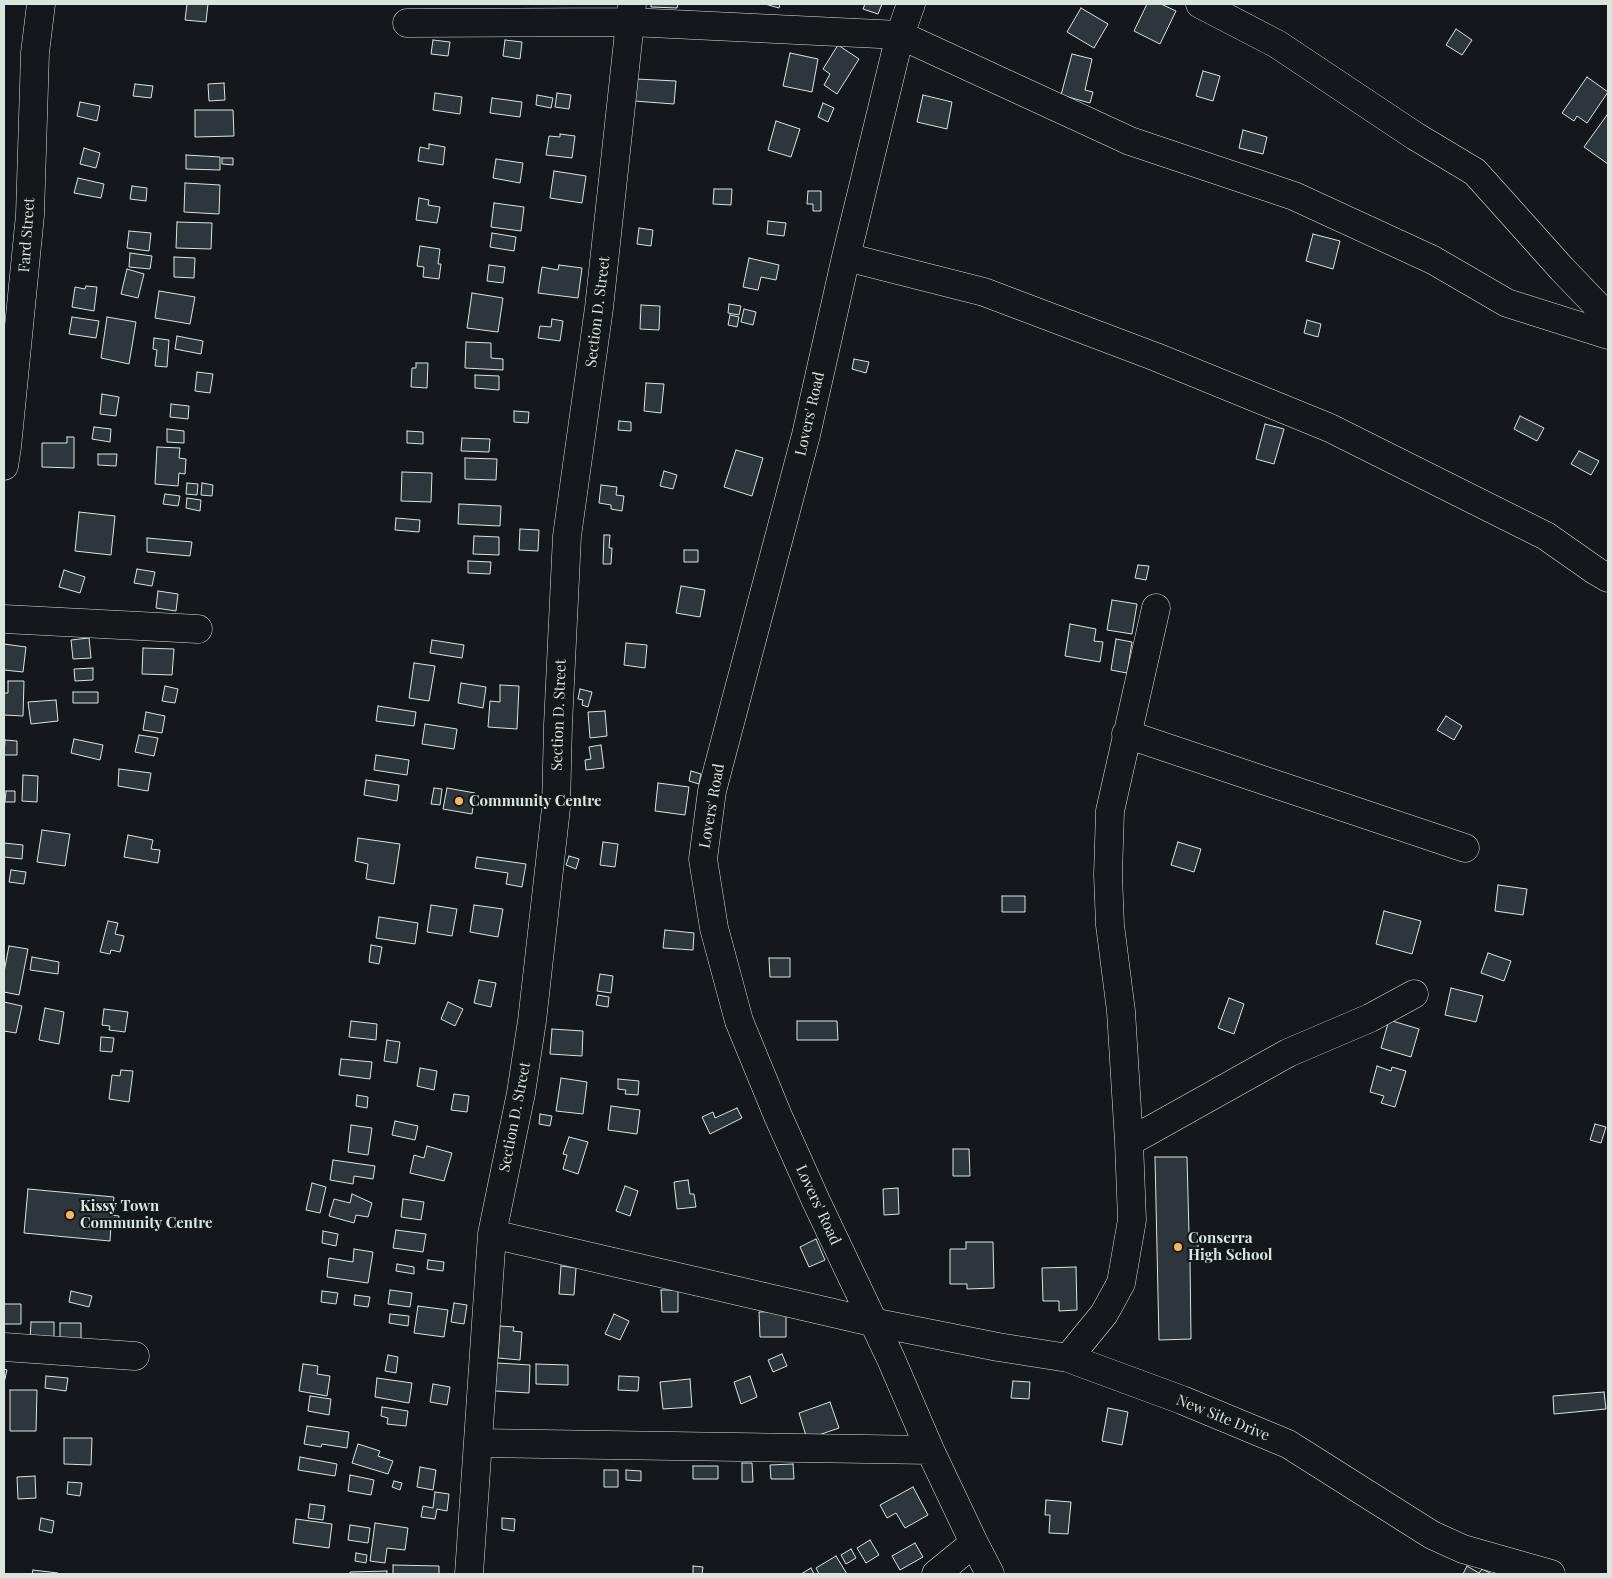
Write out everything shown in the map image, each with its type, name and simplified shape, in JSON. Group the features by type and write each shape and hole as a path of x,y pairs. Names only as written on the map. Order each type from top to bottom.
{"street":[{"name":"Fard Street","path":"4,466 30,215 35,53 41,4"},
{"name":"Lovers' Road","path":"911,4 900,35 846,257 806,435 712,791 703,859 714,928 738,1021 782,1124 930,1450 990,1574"},
{"path":"1200,4 1277,44 1415,136 1475,172 1608,317"},
{"path":"408,23 631,13 900,35 1130,141 1294,196 1433,260 1507,303 1608,335"},
{"name":"Section D. Street","path":"469,1574 492,1234 521,1093 535,994 556,808 567,536 598,308 631,13"},
{"path":"846,257 984,292 1156,357 1330,428 1546,536 1608,578"},
{"path":"1068,1358 1104,1314 1121,1283 1132,1220 1121,1011 1110,925 1108,876 1110,811 1156,608"},
{"path":"4,619 198,629"},
{"path":"1126,734 1465,848"},
{"path":"1129,1142 1288,1052 1370,1018 1414,994"},
{"name":"New Site Drive","path":"492,1234 872,1322 998,1347 1068,1358 1182,1400 1288,1444 1432,1535 1455,1546 1551,1574"},
{"path":"4,1347 135,1356"},
{"path":"479,1443 930,1450"},
{"path":"936,1574 974,1543"}],"building":[{"path":"187,4 208,4 206,22 185,20"},
{"path":"651,4 678,4 677,8 651,7"},
{"path":"765,4 780,4 779,8"},
{"path":"865,4 882,4 878,14 863,9"},
{"path":"1147,4 1161,4 1176,11 1160,44 1134,31"},
{"path":"1081,8 1108,24 1094,48 1067,32"},
{"path":"1456,29 1472,40 1462,55 1446,45"},
{"path":"433,40 450,42 448,56 431,54"},
{"path":"505,40 522,42 520,59 503,56"},
{"path":"838,45 859,59 837,94 824,85 830,74 823,69"},
{"path":"790,53 818,59 812,92 783,86"},
{"path":"1072,54 1092,59 1085,90 1093,92 1090,103 1061,95"},
{"path":"1203,71 1220,76 1213,101 1196,96"},
{"path":"1587,77 1608,92 1587,123 1577,116 1574,121 1562,113"},
{"path":"636,79 676,81 674,104 634,101"},
{"path":"224,83 225,100 209,101 208,84"},
{"path":"135,84 153,86 151,98 133,96"},
{"path":"435,93 462,97 460,114 433,110"},
{"path":"557,93 571,95 569,109 555,107"},
{"path":"537,95 553,98 551,108 536,105"},
{"path":"923,95 952,102 947,129 917,122"},
{"path":"492,98 522,102 520,117 490,113"},
{"path":"80,102 100,106 97,121 77,116"},
{"path":"823,103 834,108 828,122 818,117"},
{"path":"195,110 233,110 234,136 195,137"},
{"path":"1608,115 1608,164 1584,147"},
{"path":"776,121 800,129 791,157 768,150"},
{"path":"1243,130 1267,137 1263,154 1239,148"},
{"path":"560,134 575,136 572,158 546,155 549,136 560,137"},
{"path":"429,144 445,147 443,165 418,161 420,147 429,149"},
{"path":"84,148 100,153 96,168 80,164"},
{"path":"186,155 220,157 220,170 186,169"},
{"path":"222,158 233,158 233,165 222,164"},
{"path":"496,159 523,163 520,183 493,178"},
{"path":"554,171 586,176 582,203 550,198"},
{"path":"78,178 104,184 101,198 74,193"},
{"path":"185,183 220,185 219,214 184,212"},
{"path":"132,186 147,188 146,201 130,199"},
{"path":"714,189 732,189 731,205 713,204"},
{"path":"808,191 821,191 821,211 813,211 813,204 807,204"},
{"path":"419,198 429,200 428,205 440,207 437,223 416,220"},
{"path":"494,203 524,207 521,231 491,227"},
{"path":"768,221 786,223 784,236 767,234"},
{"path":"177,222 212,223 211,249 176,248"},
{"path":"639,228 653,230 651,246 637,244"},
{"path":"129,231 151,233 149,251 127,248"},
{"path":"492,233 516,237 514,251 490,247"},
{"path":"1313,234 1340,241 1333,269 1306,261"},
{"path":"420,246 440,249 439,279 423,277 424,267 417,266"},
{"path":"130,253 152,256 150,269 129,267"},
{"path":"174,257 195,258 194,278 174,277"},
{"path":"749,258 779,265 776,280 761,277 758,290 743,287"},
{"path":"489,265 505,267 503,283 487,281"},
{"path":"559,265 582,268 578,298 538,293 542,267 558,270"},
{"path":"127,269 144,274 138,298 121,294"},
{"path":"86,286 97,287 94,311 72,307 75,287 85,289"},
{"path":"159,291 195,297 190,324 155,318"},
{"path":"472,293 503,298 498,332 467,328"},
{"path":"729,304 741,306 739,315 728,313"},
{"path":"641,305 660,306 659,330 640,329"},
{"path":"744,309 756,312 753,325 741,322"},
{"path":"730,315 739,317 737,327 728,325"},
{"path":"72,317 99,321 96,338 69,334"},
{"path":"107,317 136,322 129,364 101,358"},
{"path":"552,319 563,321 560,341 538,338 540,326 551,327"},
{"path":"1307,320 1321,324 1318,337 1304,333"},
{"path":"177,336 203,341 201,354 175,349"},
{"path":"154,338 169,340 167,367 155,366 157,350 153,349"},
{"path":"466,342 491,343 491,358 503,359 503,370 465,368"},
{"path":"854,359 869,362 866,373 852,369"},
{"path":"416,363 428,363 427,388 411,387 412,368 416,368"},
{"path":"197,372 213,374 210,393 195,391"},
{"path":"475,375 499,376 499,390 475,388"},
{"path":"646,383 664,384 661,413 644,411"},
{"path":"102,394 119,397 116,416 100,414"},
{"path":"171,404 189,406 188,419 170,417"},
{"path":"514,411 529,412 528,423 514,422"},
{"path":"1520,416 1544,428 1537,441 1514,429"},
{"path":"619,421 631,422 631,431 618,430"},
{"path":"1265,424 1284,429 1274,464 1256,459"},
{"path":"94,427 111,429 110,442 92,439"},
{"path":"167,429 184,431 184,443 167,442"},
{"path":"407,431 423,432 423,444 407,443"},
{"path":"67,437 74,437 74,468 42,467 42,443 67,443"},
{"path":"462,438 490,439 489,452 461,451"},
{"path":"157,447 180,448 179,458 186,459 185,474 179,473 178,486 155,484"},
{"path":"736,450 763,458 752,496 724,487"},
{"path":"1579,451 1599,461 1591,475 1571,464"},
{"path":"98,454 117,454 116,466 98,465"},
{"path":"465,458 497,459 496,480 465,479"},
{"path":"664,471 677,475 673,489 660,486"},
{"path":"402,472 432,473 431,502 401,501"},
{"path":"187,483 198,484 197,495 186,494"},
{"path":"202,483 213,485 212,496 201,495"},
{"path":"601,485 617,487 616,495 624,496 622,511 611,509 611,505 599,503"},
{"path":"165,494 180,496 178,506 163,504"},
{"path":"187,498 201,500 200,511 186,508"},
{"path":"459,504 501,506 500,526 458,524"},
{"path":"79,512 115,516 111,555 75,551"},
{"path":"396,518 420,520 419,532 395,530"},
{"path":"520,529 539,530 538,551 519,550"},
{"path":"604,535 610,535 609,548 612,548 611,564 603,564"},
{"path":"474,536 499,537 499,555 473,554"},
{"path":"147,538 192,542 190,556 147,552"},
{"path":"684,550 698,550 698,562 684,562"},
{"path":"468,561 491,562 490,574 468,573"},
{"path":"1138,565 1149,566 1146,580 1135,578"},
{"path":"137,569 155,572 152,586 134,583"},
{"path":"64,570 85,577 80,593 59,587"},
{"path":"681,586 705,590 700,617 676,613"},
{"path":"158,591 178,594 176,611 156,608"},
{"path":"1112,600 1137,604 1132,634 1107,630"},
{"path":"1070,624 1096,629 1094,641 1103,642 1100,662 1065,656"},
{"path":"89,638 91,658 73,659 71,640"},
{"path":"1116,639 1132,642 1127,673 1111,670"},
{"path":"432,640 464,645 462,658 430,653"},
{"path":"626,643 647,645 645,668 624,665"},
{"path":"4,644 26,647 23,672 4,670"},
{"path":"143,648 174,649 172,675 142,674"},
{"path":"414,663 435,666 429,701 409,698"},
{"path":"93,668 93,680 75,681 74,669"},
{"path":"8,681 24,681 23,716 4,715 4,693 8,693"},
{"path":"461,683 486,687 483,708 458,703"},
{"path":"500,685 519,686 517,729 488,727 490,701 500,702"},
{"path":"165,686 178,689 175,703 162,701"},
{"path":"580,689 592,692 588,707 582,705 583,700 578,699"},
{"path":"73,692 98,692 98,703 73,703"},
{"path":"56,700 58,721 31,724 28,702"},
{"path":"378,706 416,712 414,726 376,721"},
{"path":"605,711 607,736 590,738 588,712"},
{"path":"146,712 165,716 162,733 143,730"},
{"path":"1446,716 1462,726 1454,740 1437,730"},
{"path":"425,724 457,729 454,749 422,744"},
{"path":"139,735 158,738 154,756 135,752"},
{"path":"74,739 103,745 100,760 71,753"},
{"path":"5,740 17,741 17,755 4,755"},
{"path":"601,745 604,768 586,770 585,760 591,759 589,747"},
{"path":"376,755 409,760 407,775 374,770"},
{"path":"119,769 151,773 148,791 118,786"},
{"path":"691,771 701,774 699,784 689,781"},
{"path":"23,775 38,776 37,802 22,801"},
{"path":"366,780 399,785 397,801 364,795"},
{"path":"658,783 689,787 685,815 655,811"},
{"path":"434,788 442,789 440,805 431,804"},
{"name":"Community Centre","path":"447,788 475,793 472,814 443,809"},
{"path":"6,791 15,791 15,802 5,802"},
{"path":"42,830 70,834 65,866 37,862"},
{"path":"128,835 153,840 151,849 160,850 158,863 124,857"},
{"path":"358,838 400,844 394,884 366,879 368,864 355,861"},
{"path":"603,842 618,844 615,867 600,865"},
{"path":"1178,842 1201,849 1194,872 1171,865"},
{"path":"4,843 23,845 22,859 4,857"},
{"path":"569,856 579,859 576,869 566,865"},
{"path":"477,857 526,864 522,887 506,884 508,873 475,868"},
{"path":"11,870 26,872 24,884 9,882"},
{"path":"1498,885 1527,889 1523,915 1495,911"},
{"path":"1002,896 1025,896 1025,912 1002,912"},
{"path":"431,905 457,909 452,936 427,932"},
{"path":"474,905 503,909 498,937 470,932"},
{"path":"1384,911 1421,921 1412,954 1376,944"},
{"path":"379,917 418,923 415,944 376,938"},
{"path":"108,921 118,923 115,934 124,936 120,952 111,950 110,954 100,952"},
{"path":"665,930 694,933 693,950 663,948"},
{"path":"371,945 382,947 379,964 369,962"},
{"path":"9,946 28,949 19,995 4,992 4,972"},
{"path":"1488,953 1511,961 1504,981 1481,973"},
{"path":"32,957 59,962 58,974 30,970"},
{"path":"769,958 790,958 790,977 770,977"},
{"path":"600,974 613,976 611,993 597,991"},
{"path":"479,980 496,983 491,1007 474,1003"},
{"path":"1451,988 1483,996 1476,1022 1445,1015"},
{"path":"598,995 609,997 608,1007 596,1005"},
{"path":"1229,998 1244,1004 1234,1034 1218,1028"},
{"path":"4,1002 22,1006 16,1033 4,1031"},
{"path":"448,1002 463,1009 455,1026 441,1019"},
{"path":"45,1008 64,1012 59,1044 39,1040"},
{"path":"104,1009 128,1012 125,1032 109,1030 110,1026 102,1025"},
{"path":"1389,1020 1419,1029 1411,1057 1381,1048"},
{"path":"351,1021 377,1024 376,1040 349,1037"},
{"path":"797,1021 837,1021 838,1040 797,1040"},
{"path":"552,1029 583,1031 582,1056 550,1054"},
{"path":"101,1037 114,1038 112,1052 100,1051"},
{"path":"387,1040 400,1042 397,1063 384,1061"},
{"path":"341,1059 372,1062 370,1079 339,1075"},
{"path":"1377,1066 1391,1071 1392,1067 1406,1071 1395,1107 1381,1103 1384,1096 1370,1092"},
{"path":"420,1068 437,1071 434,1090 417,1086"},
{"path":"121,1070 133,1071 129,1102 109,1099 112,1075 120,1076"},
{"path":"561,1078 587,1082 583,1114 556,1111"},
{"path":"618,1079 639,1081 638,1095 625,1094 626,1090 618,1089"},
{"path":"454,1094 469,1096 467,1112 451,1110"},
{"path":"357,1095 368,1097 367,1108 356,1106"},
{"path":"611,1106 640,1110 637,1134 608,1130"},
{"path":"737,1108 742,1118 710,1134 702,1117 713,1112 715,1118"},
{"path":"540,1114 552,1116 550,1126 539,1124"},
{"path":"395,1121 418,1126 415,1140 392,1135"},
{"path":"1595,1124 1606,1127 1601,1143 1590,1140"},
{"path":"351,1125 372,1128 368,1155 348,1152"},
{"path":"569,1137 588,1142 578,1174 563,1169 567,1155 563,1154"},
{"path":"427,1146 452,1153 444,1181 410,1173 414,1155 424,1158"},
{"path":"953,1149 969,1149 970,1176 953,1176"},
{"name":"Conserra High School","path":"1155,1157 1187,1157 1189,1234 1198,1234 1198,1260 1190,1260 1191,1339 1159,1340"},
{"path":"333,1160 375,1166 373,1179 354,1176 353,1184 330,1180"},
{"path":"688,1180 690,1194 694,1194 696,1207 677,1209 674,1182"},
{"path":"312,1183 326,1187 320,1213 306,1210"},
{"path":"625,1186 638,1191 630,1216 616,1211"},
{"path":"898,1188 899,1214 884,1215 883,1189"},
{"name":"Kissy Town Community Centre","path":"28,1189 114,1197 112,1215 119,1216 118,1226 111,1226 110,1241 24,1233"},
{"path":"352,1194 372,1203 368,1217 356,1215 354,1223 329,1216 334,1199 350,1203"},
{"path":"403,1199 424,1202 421,1220 401,1217"},
{"path":"396,1230 426,1234 423,1252 393,1248"},
{"path":"323,1231 338,1234 336,1246 322,1243"},
{"path":"816,1239 825,1260 809,1267 800,1247"},
{"path":"966,1242 993,1242 994,1288 967,1289 967,1284 950,1284 950,1249 966,1249"},
{"path":"354,1249 373,1252 368,1283 327,1277 329,1258 353,1262"},
{"path":"428,1260 444,1262 443,1271 427,1269"},
{"path":"397,1264 414,1267 414,1274 396,1271"},
{"path":"561,1266 576,1268 574,1295 559,1294"},
{"path":"1076,1267 1077,1310 1059,1311 1059,1301 1043,1301 1042,1268"},
{"path":"390,1290 412,1293 410,1307 388,1304"},
{"path":"661,1290 678,1290 678,1312 662,1312"},
{"path":"71,1291 92,1296 89,1307 69,1302"},
{"path":"322,1291 338,1293 336,1304 321,1302"},
{"path":"355,1295 370,1297 368,1307 354,1305"},
{"path":"454,1303 467,1305 464,1324 451,1322"},
{"path":"4,1304 21,1304 21,1324 4,1324"},
{"path":"418,1306 448,1310 444,1337 414,1333"},
{"path":"786,1311 786,1337 760,1337 759,1312"},
{"path":"390,1314 409,1316 408,1326 389,1323"},
{"path":"614,1314 629,1321 620,1340 605,1334"},
{"path":"31,1322 54,1322 54,1339 30,1339"},
{"path":"60,1323 81,1323 81,1340 60,1339"},
{"path":"500,1326 514,1327 513,1331 522,1332 520,1360 498,1358"},
{"path":"782,1354 787,1366 773,1372 768,1360"},
{"path":"388,1355 398,1357 396,1373 385,1371"},
{"path":"497,1363 530,1365 529,1393 495,1391"},
{"path":"303,1364 318,1366 317,1374 330,1376 327,1396 299,1391"},
{"path":"536,1364 568,1365 568,1385 536,1384"},
{"path":"4,1369 7,1370 4,1383"},
{"path":"46,1376 68,1378 66,1391 45,1388"},
{"path":"619,1376 639,1377 638,1391 618,1390"},
{"path":"750,1376 757,1397 741,1404 734,1382"},
{"path":"377,1378 412,1383 409,1403 375,1397"},
{"path":"690,1379 692,1407 663,1409 660,1382"},
{"path":"1013,1381 1030,1382 1029,1399 1011,1398"},
{"path":"433,1384 450,1387 447,1405 430,1402"},
{"path":"10,1390 37,1390 36,1431 10,1431"},
{"path":"1604,1392 1606,1409 1554,1414 1553,1396"},
{"path":"310,1396 331,1399 329,1415 308,1411"},
{"path":"830,1402 839,1428 807,1439 799,1413"},
{"path":"382,1407 408,1411 406,1426 387,1424 388,1418 381,1416"},
{"path":"1108,1408 1128,1412 1122,1445 1102,1441"},
{"path":"307,1426 349,1432 347,1448 322,1444 321,1447 304,1444"},
{"path":"64,1438 92,1438 91,1465 64,1464"},
{"path":"358,1444 380,1451 378,1456 393,1461 388,1474 352,1463"},
{"path":"300,1457 337,1464 335,1476 298,1470"},
{"path":"742,1463 752,1463 753,1482 742,1482"},
{"path":"793,1464 794,1479 771,1479 770,1465"},
{"path":"693,1466 718,1466 718,1479 693,1479"},
{"path":"420,1467 436,1470 433,1490 417,1487"},
{"path":"604,1470 618,1470 618,1487 604,1487"},
{"path":"626,1470 641,1471 641,1481 626,1480"},
{"path":"350,1475 374,1480 371,1495 348,1491"},
{"path":"35,1476 36,1498 18,1499 17,1477"},
{"path":"394,1481 402,1483 400,1490 392,1487"},
{"path":"68,1482 82,1483 80,1496 67,1494"},
{"path":"913,1487 928,1515 905,1528 896,1513 887,1518 880,1505"},
{"path":"435,1492 449,1494 447,1511 437,1509 435,1519 421,1517 423,1506 433,1508"},
{"path":"1046,1500 1071,1502 1068,1534 1049,1533 1050,1515 1045,1515"},
{"path":"310,1504 325,1506 323,1520 308,1518"},
{"path":"41,1518 54,1521 52,1533 39,1530"},
{"path":"502,1518 515,1519 514,1531 502,1529"},
{"path":"296,1519 332,1524 329,1548 293,1543"},
{"path":"375,1523 408,1528 405,1550 387,1548 385,1563 370,1561"},
{"path":"350,1525 370,1528 368,1543 348,1540"},
{"path":"870,1540 879,1555 866,1563 857,1548"},
{"path":"915,1543 923,1557 900,1570 892,1556"},
{"path":"851,1549 856,1558 846,1564 841,1555"},
{"path":"356,1553 367,1555 366,1563 355,1561"},
{"path":"836,1556 847,1574 819,1574 816,1568"},
{"path":"393,1565 439,1566 439,1574 393,1574"},
{"path":"693,1566 703,1567 702,1574 693,1574"},
{"path":"1467,1566 1479,1573 1482,1569 1492,1574 1463,1574"},
{"path":"811,1568 814,1574 801,1574"},
{"path":"33,1570 58,1573 58,1574 32,1574"},
{"path":"387,1571 387,1574 350,1574 350,1572"}],"place":[{"name":"Community Centre","path":"459,801"},
{"name":"Kissy Town Community Centre","path":"70,1215"},
{"name":"Conserra High School","path":"1178,1247"}]}
